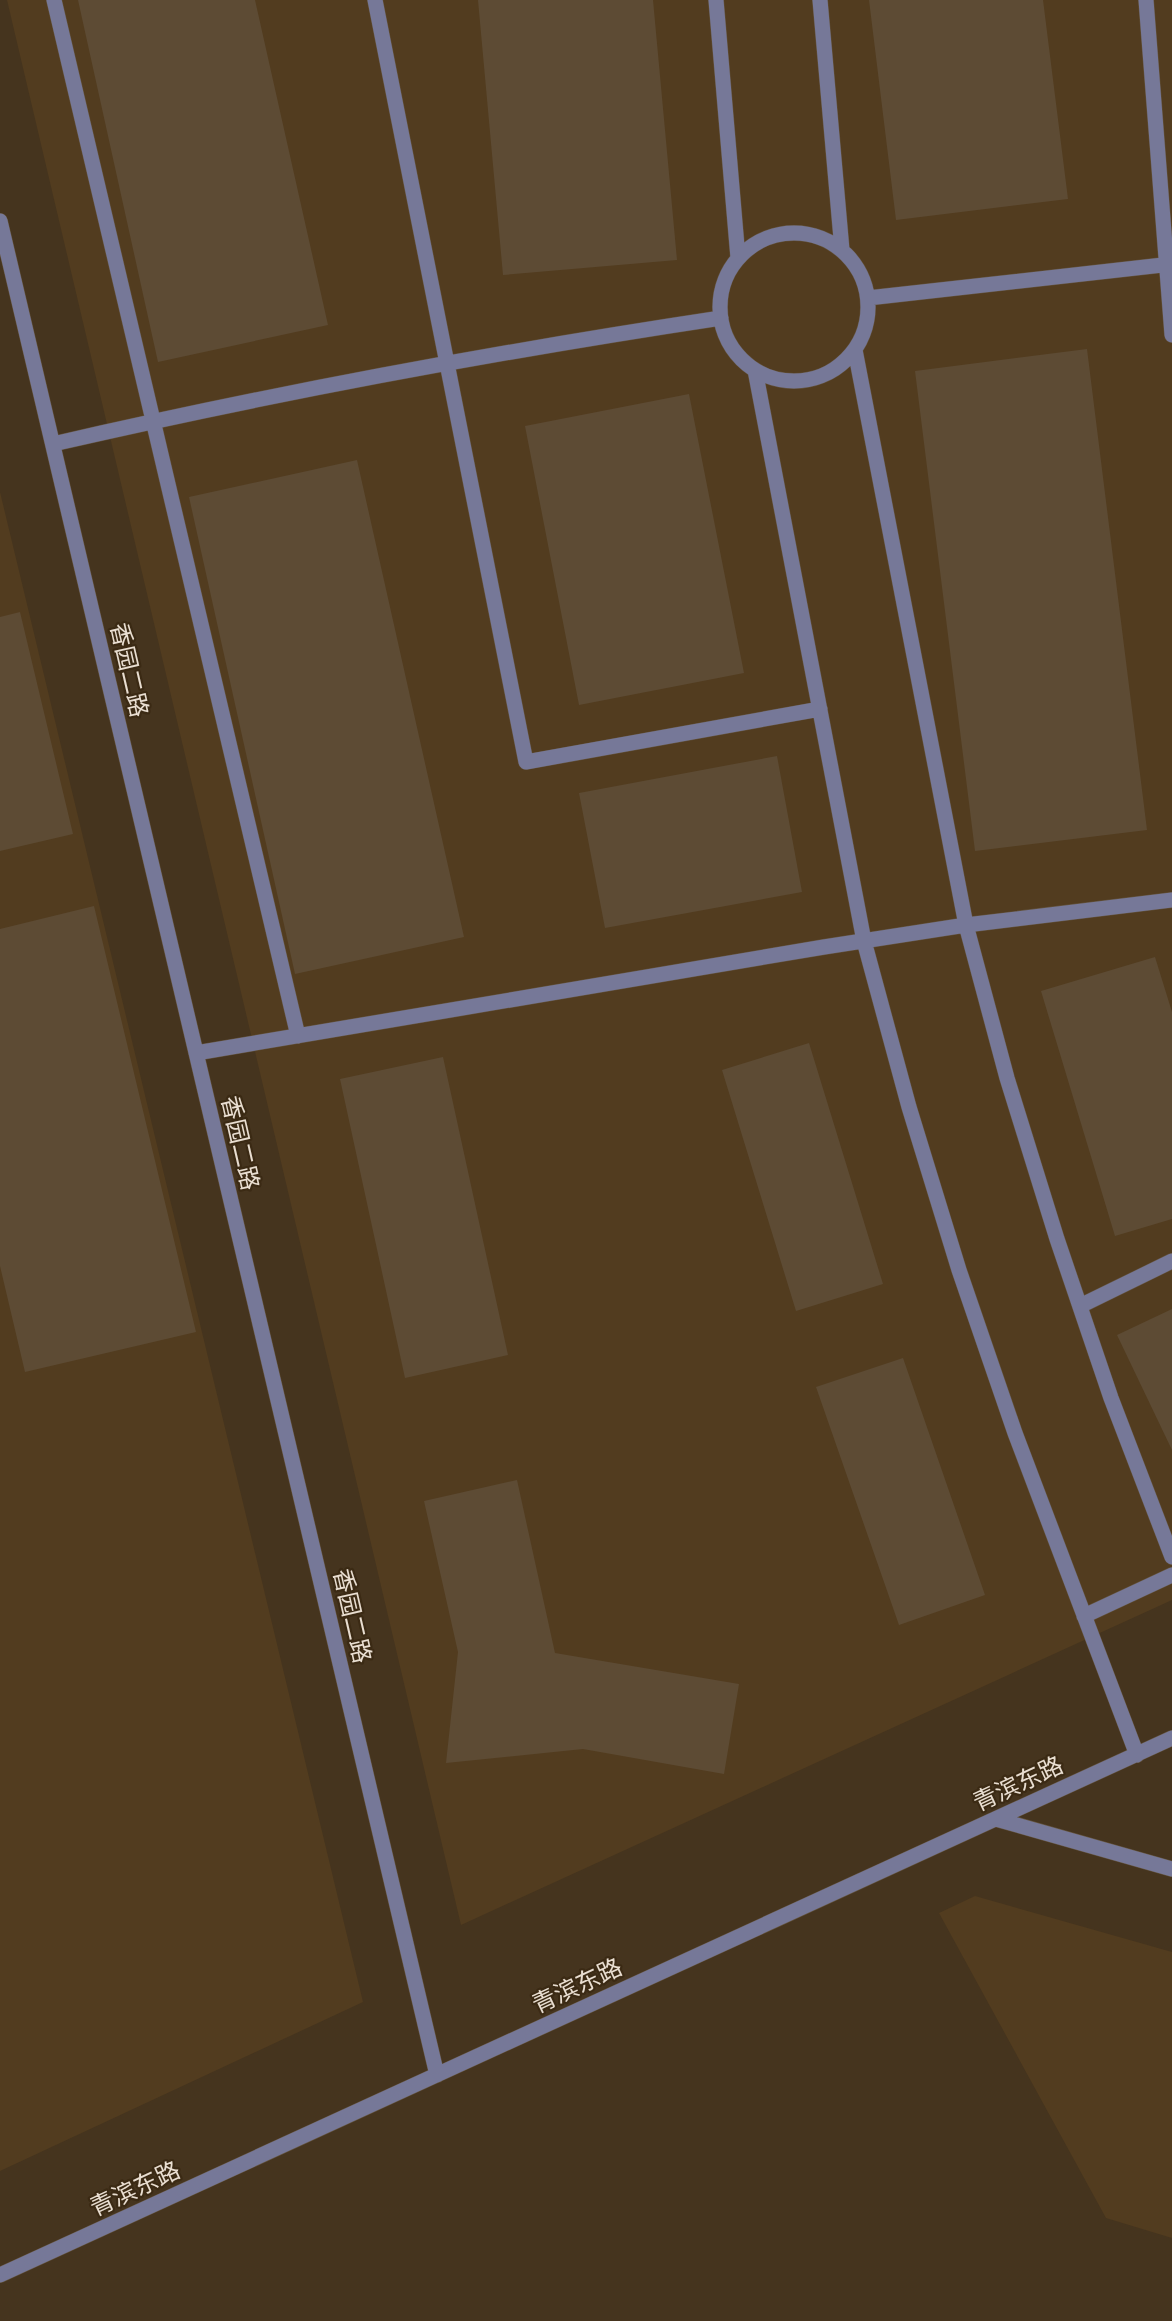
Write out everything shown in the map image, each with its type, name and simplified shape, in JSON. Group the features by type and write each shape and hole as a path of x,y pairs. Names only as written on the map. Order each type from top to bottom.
{"street":[{"path":"54,0 298,1036"},
{"path":"375,0 526,762 820,709"},
{"path":"716,0 738,258"},
{"path":"820,0 842,250"},
{"path":"1146,0 1169,264 1172,334"},
{"name":"香园二路","path":"0,220 437,2075"},
{"path":"788,233 808,234 826,240 842,250 855,264 868,298 868,316 864,333 855,350 843,364 809,381 791,382 772,378 755,370 742,360 724,333 721,318 721,296 726,275 738,258 753,245 770,237 788,233"},
{"path":"868,298 1169,264"},
{"path":"53,444 153,421 447,362 721,318"},
{"path":"855,350 966,925 1007,1078 1080,1305 1112,1398 1172,1557"},
{"path":"755,370 864,941 909,1107 959,1270 1015,1433 1137,1755"},
{"path":"196,1053 966,925 1172,900"},
{"path":"1080,1305 1172,1261"},
{"path":"1084,1616 1172,1575"},
{"name":"青滨东路","path":"0,2275 1172,1738"},
{"path":"996,1819 1172,1869"}],"shaded area":[{"path":"7,0 1172,0 1172,1600 461,1925"},
{"path":"0,492 363,2002 0,2171"},
{"path":"975,1896 1172,1952 1172,2238 1106,2218 939,1913"}],"building":[{"path":"78,0 255,0 328,325 158,362"},
{"path":"478,0 653,0 677,260 503,275"},
{"path":"869,0 1043,0 1068,199 896,220"},
{"path":"1087,349 1147,830 975,851 915,371"},
{"path":"689,394 744,673 579,705 525,426"},
{"path":"357,460 464,937 295,974 189,497"},
{"path":"20,612 73,834 0,851 0,617"},
{"path":"777,756 802,892 605,928 579,793"},
{"path":"94,906 196,1332 25,1372 0,1266 0,929"},
{"path":"1155,957 1172,1012 1172,1219 1115,1236 1041,991"},
{"path":"809,1043 883,1284 796,1311 722,1070"},
{"path":"443,1057 508,1355 405,1378 340,1079"},
{"path":"1172,1309 1172,1450 1117,1335"},
{"path":"903,1358 985,1595 899,1625 816,1387"},
{"path":"517,1480 555,1653 739,1684 724,1774 583,1749 446,1763 458,1652 424,1501"}]}
